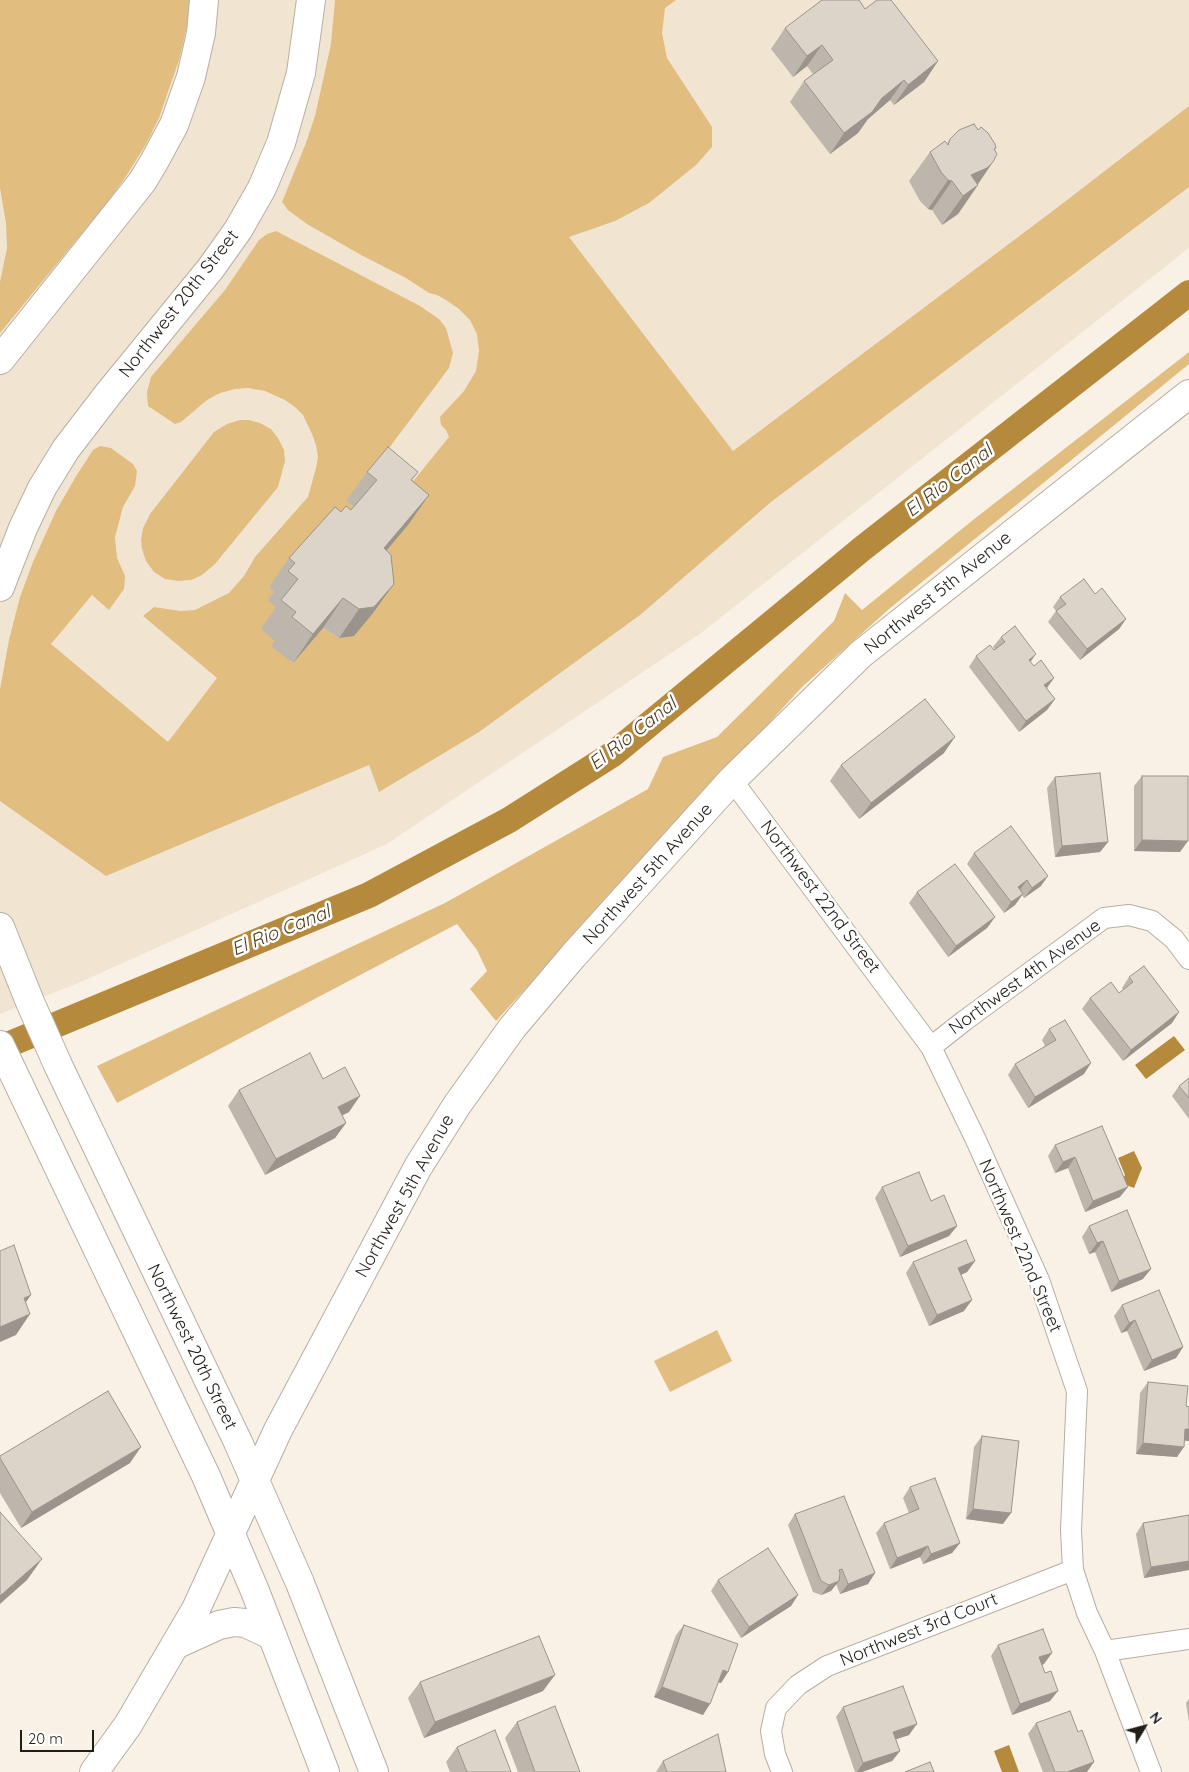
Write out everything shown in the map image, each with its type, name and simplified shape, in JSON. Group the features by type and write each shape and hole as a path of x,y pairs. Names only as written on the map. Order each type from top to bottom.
{"street":[{"path":"0,360 142,182 154,162 174,125 191,77 200,33 204,0"},
{"name":"Northwest 20th Street","path":"0,588 22,528 42,488 66,449 211,268 238,230 258,195 281,143 301,74 310,0"},
{"name":"Northwest 5th Avenue","path":"254,1479 278,1430 414,1176 457,1105 512,1028 573,956 732,780 861,654 1189,394"},
{"name":"Northwest 22nd Street","path":"732,780 931,1047 975,1138 1039,1280 1077,1391 1071,1530 1073,1570 1087,1613 1105,1652 1150,1772"},
{"name":"Northwest 4th Avenue","path":"931,1047 1104,918 1129,915 1152,921 1174,939 1189,959"},
{"name":"Northwest 20th Street","path":"0,926 30,1002 58,1065 254,1479 300,1583 374,1772"},
{"path":"0,1045 202,1468 231,1534 324,1772"},
{"path":"50,1151 90,1132"},
{"path":"94,1772 128,1725 196,1609 254,1479"},
{"name":"Northwest 3rd Court","path":"782,1772 775,1754 771,1731 776,1708 798,1685 827,1666 1073,1570"},
{"path":"175,1645 219,1625 234,1622 245,1623 271,1635"},
{"path":"1105,1652 1189,1638"}],"shaded area":[{"path":"0,0 1189,0 1189,248 701,633 387,844 76,984 0,1014"},
{"path":"0,0 189,0 188,22 179,60 159,118 146,144 106,204 0,333 0,282 7,248 6,223 0,188"},
{"path":"335,0 676,0 665,8 662,33 667,58 712,127 712,147 696,165 649,203 615,221 569,237 733,451 1058,207 1189,106 1189,187 771,502 640,615 479,732 379,792 369,765 106,876 0,801 0,689 9,640 20,597 33,562 56,511 93,450 100,446 111,448 133,464 137,471 135,486 123,507 115,537 117,558 125,576 124,589 109,610 92,595 51,644 168,742 217,678 143,616 154,607 180,611 195,610 229,593 244,576 255,557 308,497 318,457 316,445 303,415 285,400 265,391 248,388 220,393 207,400 181,422 175,424 148,406 147,392 151,377 225,290 259,240 267,234 276,231 420,306 439,319 446,328 453,353 449,368 347,501 356,509 269,587 275,592 277,608 275,641 292,663 323,628 339,638 397,501 449,437 441,425 440,417 464,391 476,371 479,351 477,334 470,320 459,309 446,300 429,293 406,278 307,224 288,210 282,202 315,116 331,44"},
{"path":"1189,352 1189,364 889,609 802,687 496,1021 470,989 487,971 477,950 457,924 117,1103 97,1066 445,903 648,789 663,757 717,737 834,621 845,593 862,610 973,520"},
{"path":"240,420 260,423 271,429 278,438 284,450 285,461 278,487 215,564 202,575 191,580 165,579 154,572 146,561 141,540 143,528 150,514 214,432 227,424"},
{"path":"1174,1036 1185,1050 1146,1079 1135,1065"},
{"path":"1134,1151 1142,1168 1134,1188 1121,1183 1125,1175 1118,1158"},
{"path":"717,1330 732,1361 670,1392 654,1361"},
{"path":"1009,1745 1019,1772 1002,1772 994,1751"}],"building":[{"path":"822,0 859,0 865,9 877,0 891,0 938,61 908,85 904,80 882,98 872,112 844,133 804,81 833,60 822,45 807,56 785,28"},
{"path":"974,124 978,130 981,127 988,133 995,144 996,148 994,149 997,154 987,168 971,175 978,185 963,196 952,181 948,180 941,172 930,152 945,141 948,145 950,139 959,130"},
{"path":"388,447 418,472 411,480 429,495 384,548 391,555 394,584 374,607 359,609 343,598 313,634 292,617 296,612 281,600 298,579 288,571 295,563 289,558 335,507 341,512 346,506 351,510 377,480 367,472"},
{"path":"1084,579 1095,594 1102,588 1126,619 1087,649 1056,611 1066,604 1060,597"},
{"path":"1015,626 1036,654 1029,660 1034,666 1041,660 1054,678 1044,685 1055,699 1026,721 976,656 990,645 994,650 1005,642 1001,637"},
{"path":"925,699 955,737 871,803 841,765"},
{"path":"1100,773 1108,842 1062,846 1055,777"},
{"path":"1142,776 1188,776 1188,841 1142,840"},
{"path":"1011,826 1048,876 1032,888 1027,880 1018,887 1023,894 1011,902 974,853"},
{"path":"955,864 995,917 956,946 917,892"},
{"path":"1144,966 1179,1012 1131,1050 1090,998 1111,982 1119,993 1133,982 1129,977"},
{"path":"1065,1020 1091,1063 1035,1097 1015,1064 1056,1040 1049,1029"},
{"path":"310,1053 323,1079 345,1067 360,1096 338,1107 346,1123 276,1159 239,1090"},
{"path":"1189,1078 1189,1098 1179,1086"},
{"path":"1102,1126 1128,1187 1093,1201 1075,1157 1063,1162 1055,1145"},
{"path":"919,1172 931,1201 944,1195 957,1226 908,1246 882,1187"},
{"path":"1127,1210 1151,1269 1119,1281 1103,1241 1097,1243 1089,1226"},
{"path":"966,1240 975,1261 958,1268 972,1300 937,1315 913,1262"},
{"path":"14,1245 31,1295 24,1298 30,1314 0,1327 0,1251"},
{"path":"1159,1290 1183,1347 1152,1360 1135,1320 1129,1323 1122,1305"},
{"path":"1148,1382 1188,1386 1186,1406 1189,1407 1189,1429 1185,1429 1184,1447 1143,1443"},
{"path":"108,1391 141,1447 32,1512 0,1456"},
{"path":"982,1436 1019,1441 1011,1513 973,1509"},
{"path":"935,1478 960,1543 931,1554 928,1546 897,1558 884,1523 919,1509 910,1487"},
{"path":"844,1496 875,1573 848,1584 842,1569 839,1570 839,1581 829,1585 821,1581 795,1514"},
{"path":"0,1512 42,1559 0,1596"},
{"path":"1189,1515 1189,1561 1151,1567 1143,1523"},
{"path":"768,1548 798,1595 749,1627 718,1580"},
{"path":"684,1625 738,1644 728,1672 723,1670 710,1704 662,1687"},
{"path":"1043,1629 1052,1653 1039,1657 1045,1673 1051,1671 1058,1691 1020,1704 998,1645"},
{"path":"539,1636 555,1675 435,1722 420,1682"},
{"path":"903,1686 917,1724 893,1732 900,1751 863,1763 843,1707"},
{"path":"555,1706 580,1772 535,1772 517,1722"},
{"path":"1070,1711 1078,1732 1082,1730 1094,1762 1067,1772 1055,1772 1036,1723"},
{"path":"495,1730 511,1772 467,1772 457,1747"},
{"path":"718,1734 726,1772 667,1772 663,1761"},
{"path":"930,1762 934,1772 905,1772"}],"waterway":[{"name":"El Rio Canal","path":"0,1048 369,895 509,820 613,754 863,548 1189,293"}]}
